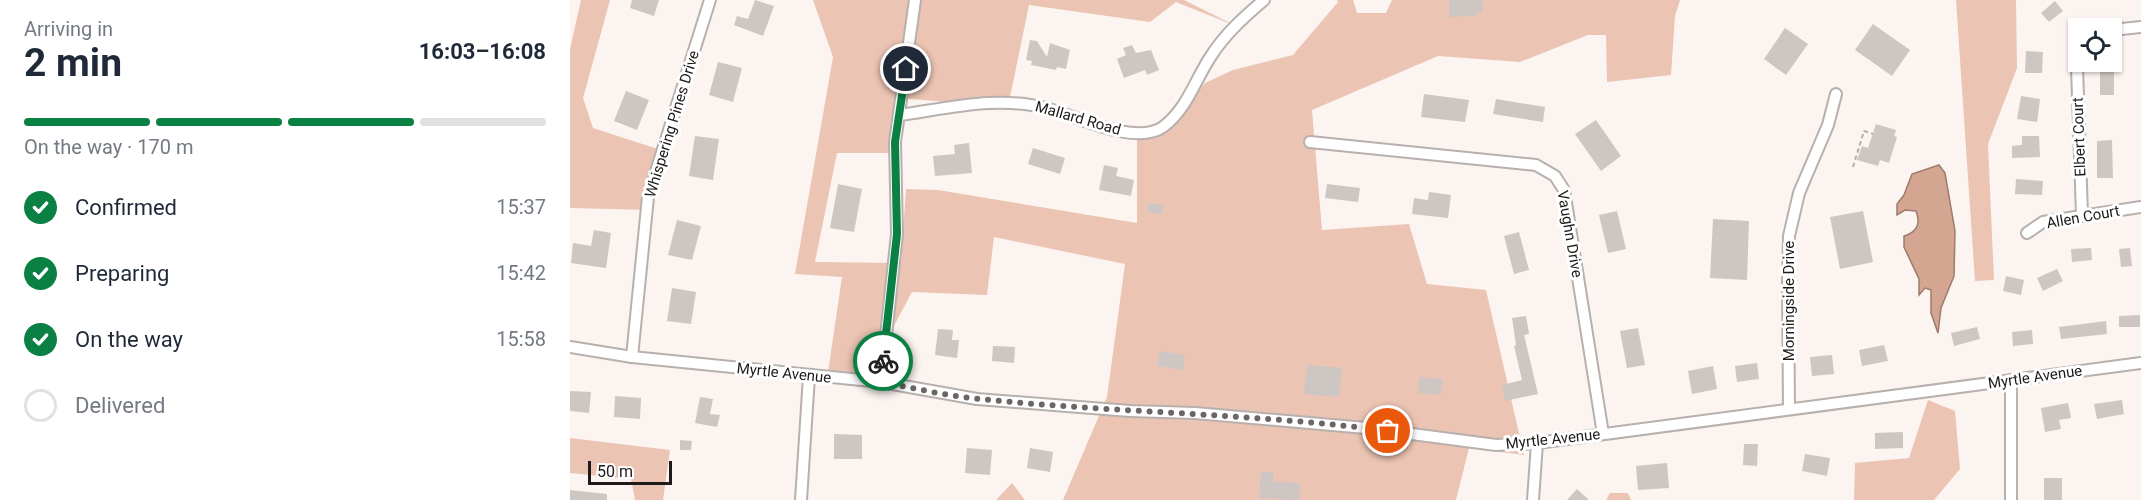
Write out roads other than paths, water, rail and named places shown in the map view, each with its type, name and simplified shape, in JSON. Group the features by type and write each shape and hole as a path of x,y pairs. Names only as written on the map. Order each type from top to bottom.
{"street":[{"name":"Whispering Pines Drive","path":"632,357 648,197 710,0"},
{"path":"881,382 897,234 895,142 915,0"},
{"name":"Mallard Road","path":"900,115 994,102 1015,102 1048,108 1118,131 1139,134 1157,130 1177,114 1186,102 1212,55 1228,33 1264,0"},
{"path":"2122,29 2141,27"},
{"name":"Elbert Court","path":"2077,72 2082,215"},
{"name":"Morningside Drive","path":"1790,409 1788,282 1790,236 1798,194 1828,125 1836,94"},
{"name":"Vaughn Drive","path":"1310,142 1536,165 1555,176 1564,190 1604,434"},
{"name":"Allen Court","path":"2027,233 2043,222 2141,207"},
{"name":"Myrtle Avenue","path":"570,347 632,357 881,382 977,399 1130,411 1195,413 1366,428 1496,445 1537,443 2141,363"},
{"path":"801,500 809,376"},
{"path":"2011,380 2011,500"},
{"path":"1533,500 1537,443"}]}
